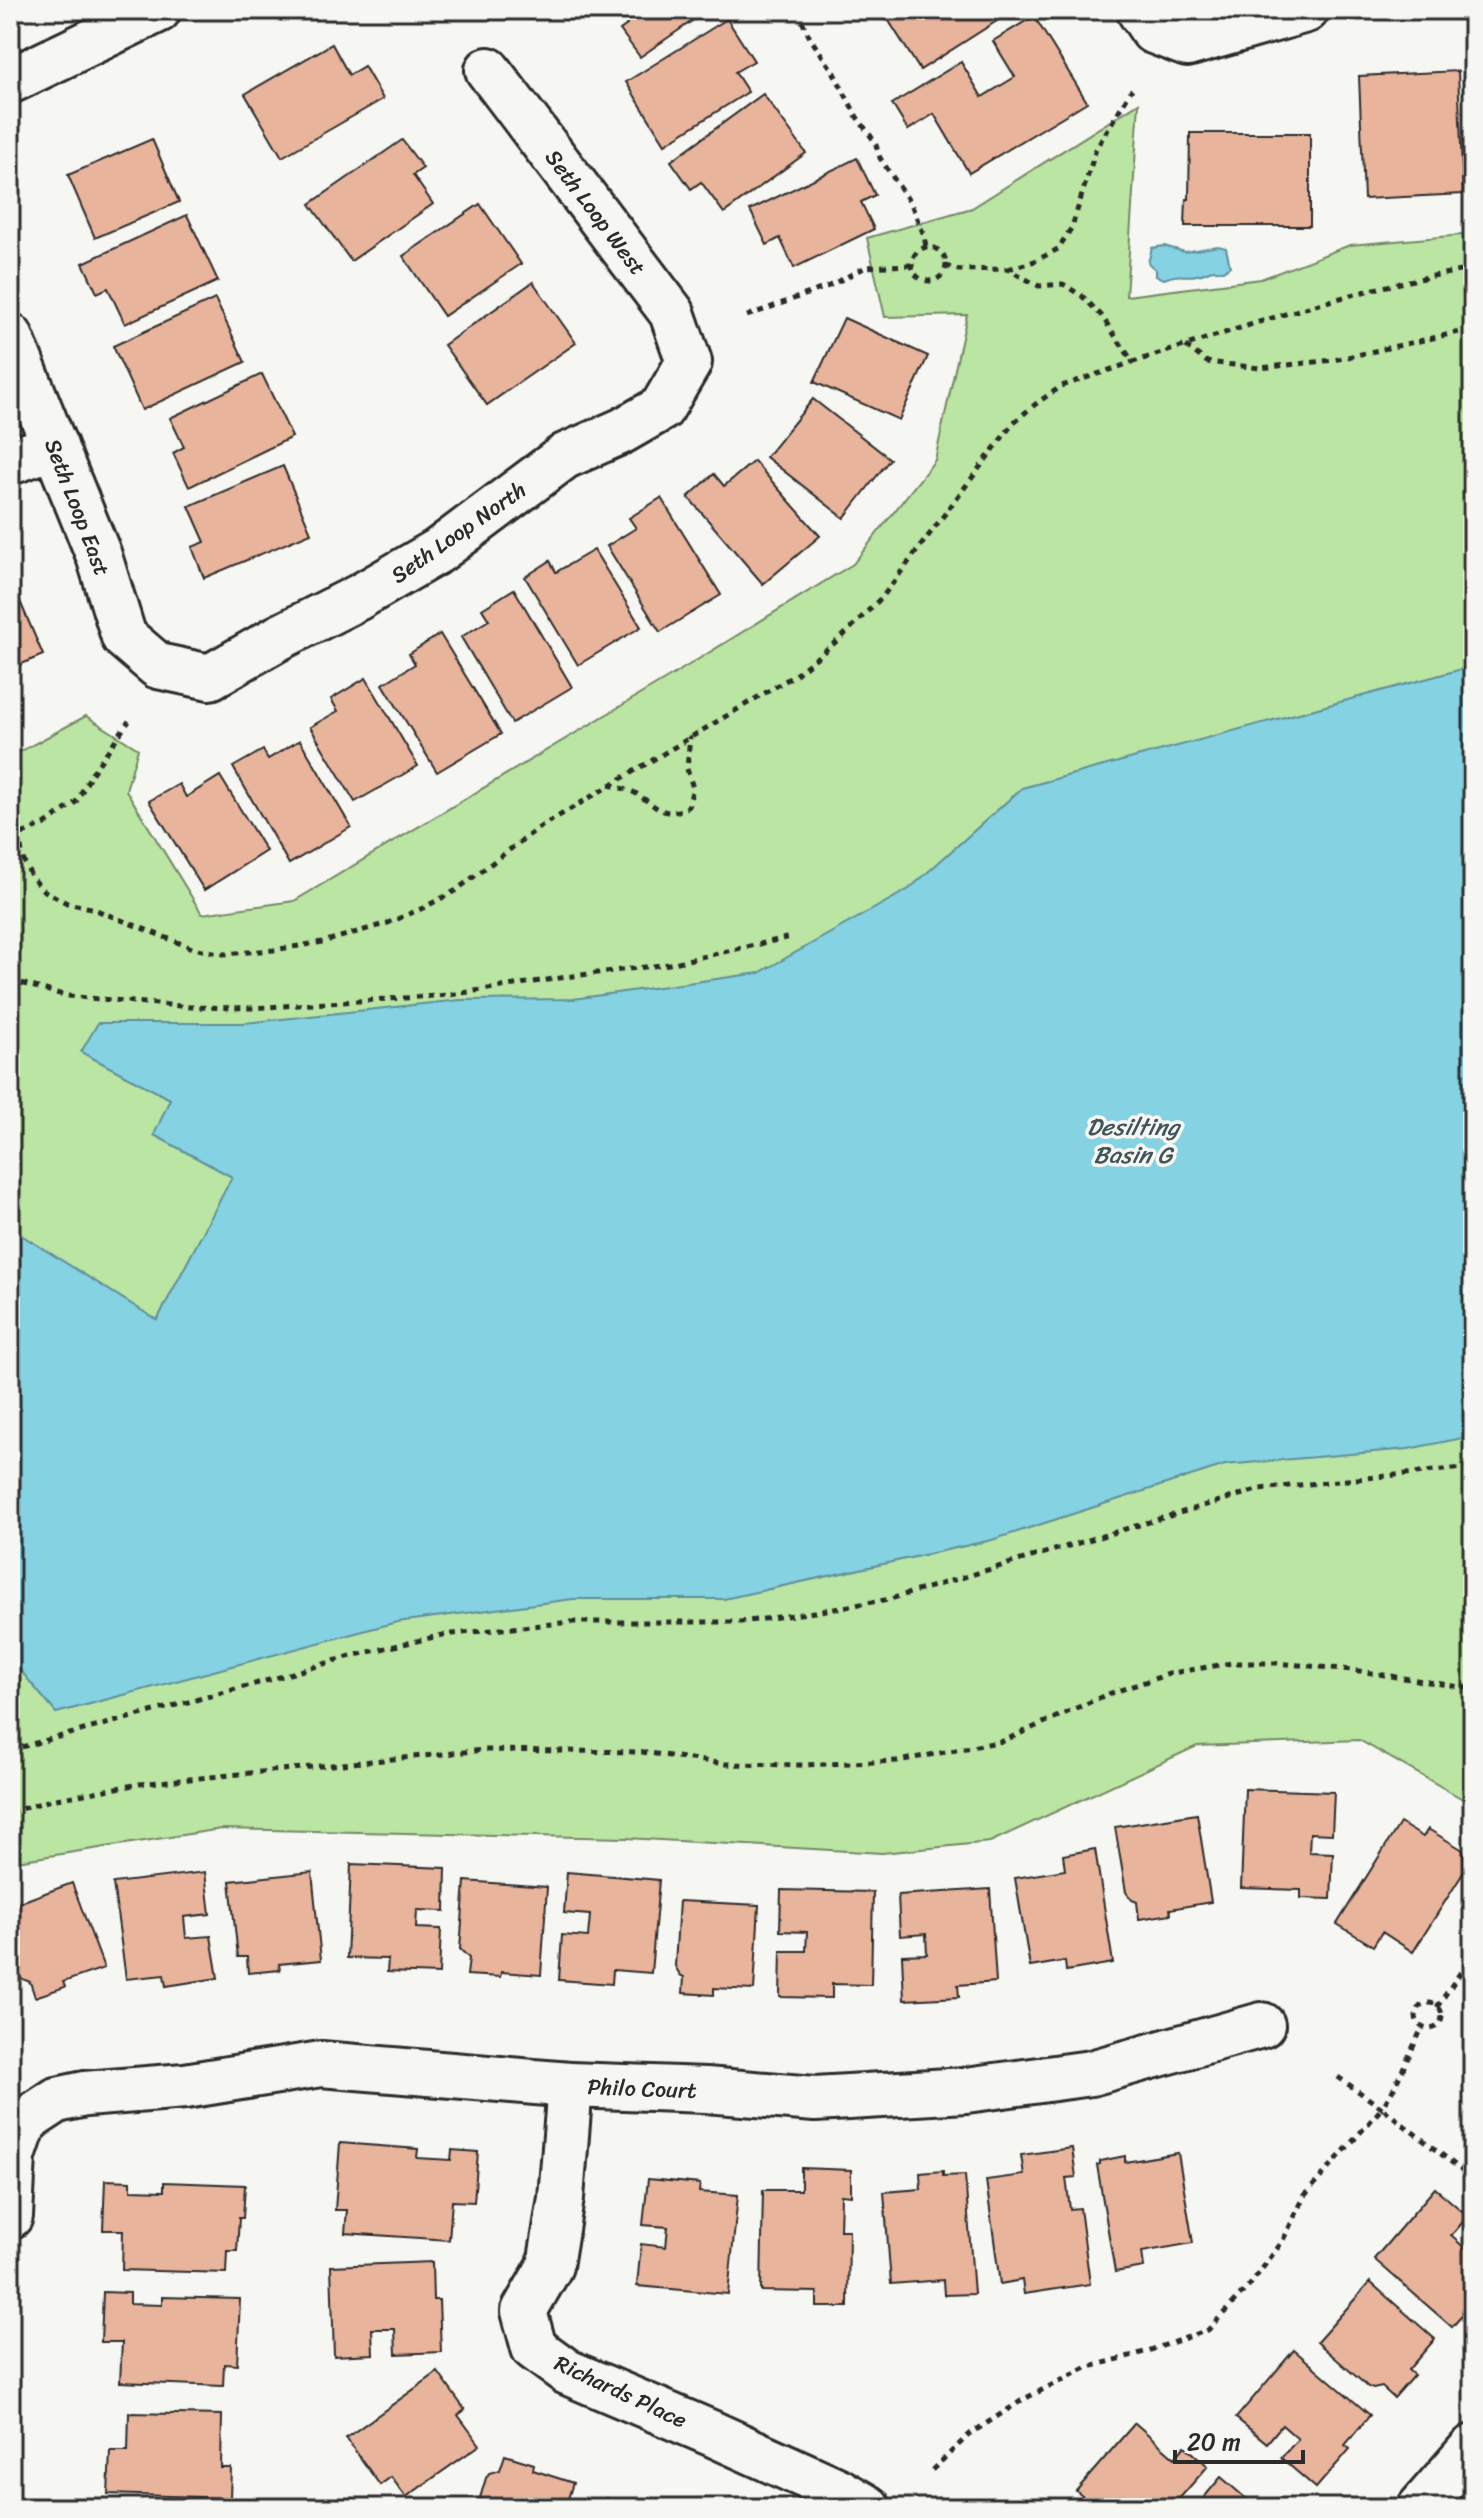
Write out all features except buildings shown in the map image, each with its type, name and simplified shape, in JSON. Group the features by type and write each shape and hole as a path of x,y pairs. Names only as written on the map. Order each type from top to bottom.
{"street":[{"path":"10,81 158,10"},
{"path":"1146,20 1187,44 1306,10"},
{"name":"Seth Loop West","path":"488,70 672,313 689,362"},
{"name":"Seth Loop East","path":"10,336 99,556 124,637 158,666"},
{"name":"Seth Loop North","path":"158,666 210,677 359,597 438,551 565,456 622,431 662,408 689,362"},
{"path":"10,462 55,446"},
{"name":"Philo Court","path":"10,2216 13,2156 25,2121 57,2100 85,2094 185,2086 321,2064 570,2085 706,2090 815,2099 966,2090 1091,2073 1262,2025"},
{"name":"Richards Place","path":"570,2085 561,2198 550,2266 524,2311 534,2348 567,2372 725,2439 839,2491 868,2508"},
{"path":"1420,2508 1473,2447"}],"path":[{"path":"797,10 810,38 875,142 880,158 911,204 926,247"},
{"path":"945,266 959,270 1007,269 1035,261 1058,249 1072,227 1096,149 1132,89"},
{"path":"932,247 942,253 945,266 938,277 928,280 918,277 912,265 916,253 932,247"},
{"path":"747,316 829,286 866,267 912,265"},
{"path":"1007,269 1039,286 1063,284 1082,296 1101,315 1133,362"},
{"path":"19,835 23,859 31,876 43,890 67,903 91,908 192,948 224,954 323,942 423,908 455,891 537,829 795,675 843,636 883,596 1014,422 1062,386 1280,314 1416,278 1473,269"},
{"path":"1185,346 1207,362 1260,368 1334,360 1473,329"},
{"path":"10,835 19,835 46,824 76,802 92,773 129,721"},
{"path":"608,785 634,793 666,813 688,807 693,788 687,769 690,736"},
{"path":"10,980 67,996 191,1007 252,1008 449,995 669,964 791,937"},
{"path":"10,1750 351,1656 443,1635 571,1622 741,1622 808,1613 890,1599 1260,1489 1473,1467"},
{"path":"10,1812 51,1800 139,1784 484,1750 642,1752 725,1764 898,1761 1003,1741 1108,1694 1172,1673 1232,1663 1277,1663 1353,1670 1473,1689"},
{"path":"1437,2007 1473,1954"},
{"path":"1427,2003 1437,2007 1441,2022 1432,2029 1422,2028 1416,2020 1417,2010 1427,2003"},
{"path":"932,2470 970,2434 1024,2399 1086,2368 1208,2330 1250,2285 1282,2242 1305,2195 1382,2108 1422,2028"},
{"path":"1338,2077 1473,2179"}],"green space":[{"path":"1139,103 1126,296 1261,279 1350,245 1473,234 1473,1800 1468,1802 1359,1740 1197,1746 990,1842 882,1853 626,1838 221,1829 10,1862 10,757 86,716 138,749 126,790 202,914 294,901 853,564 935,460 967,315 885,317 867,238 972,208"}],"water":[{"path":"1164,246 1185,252 1218,246 1226,248 1230,266 1223,271 1211,270 1164,279 1156,276 1156,270 1148,263 1152,248"},
{"name":"Desilting Basin G","path":"1473,666 1473,1436 1408,1449 1225,1465 992,1540 724,1599 573,1599 397,1622 56,1713 10,1658 10,1374 15,1350 10,1339 10,1228 157,1320 232,1177 154,1135 170,1099 81,1052 98,1023 245,1023 460,1000 573,999 759,973 909,889 1022,788"}]}
